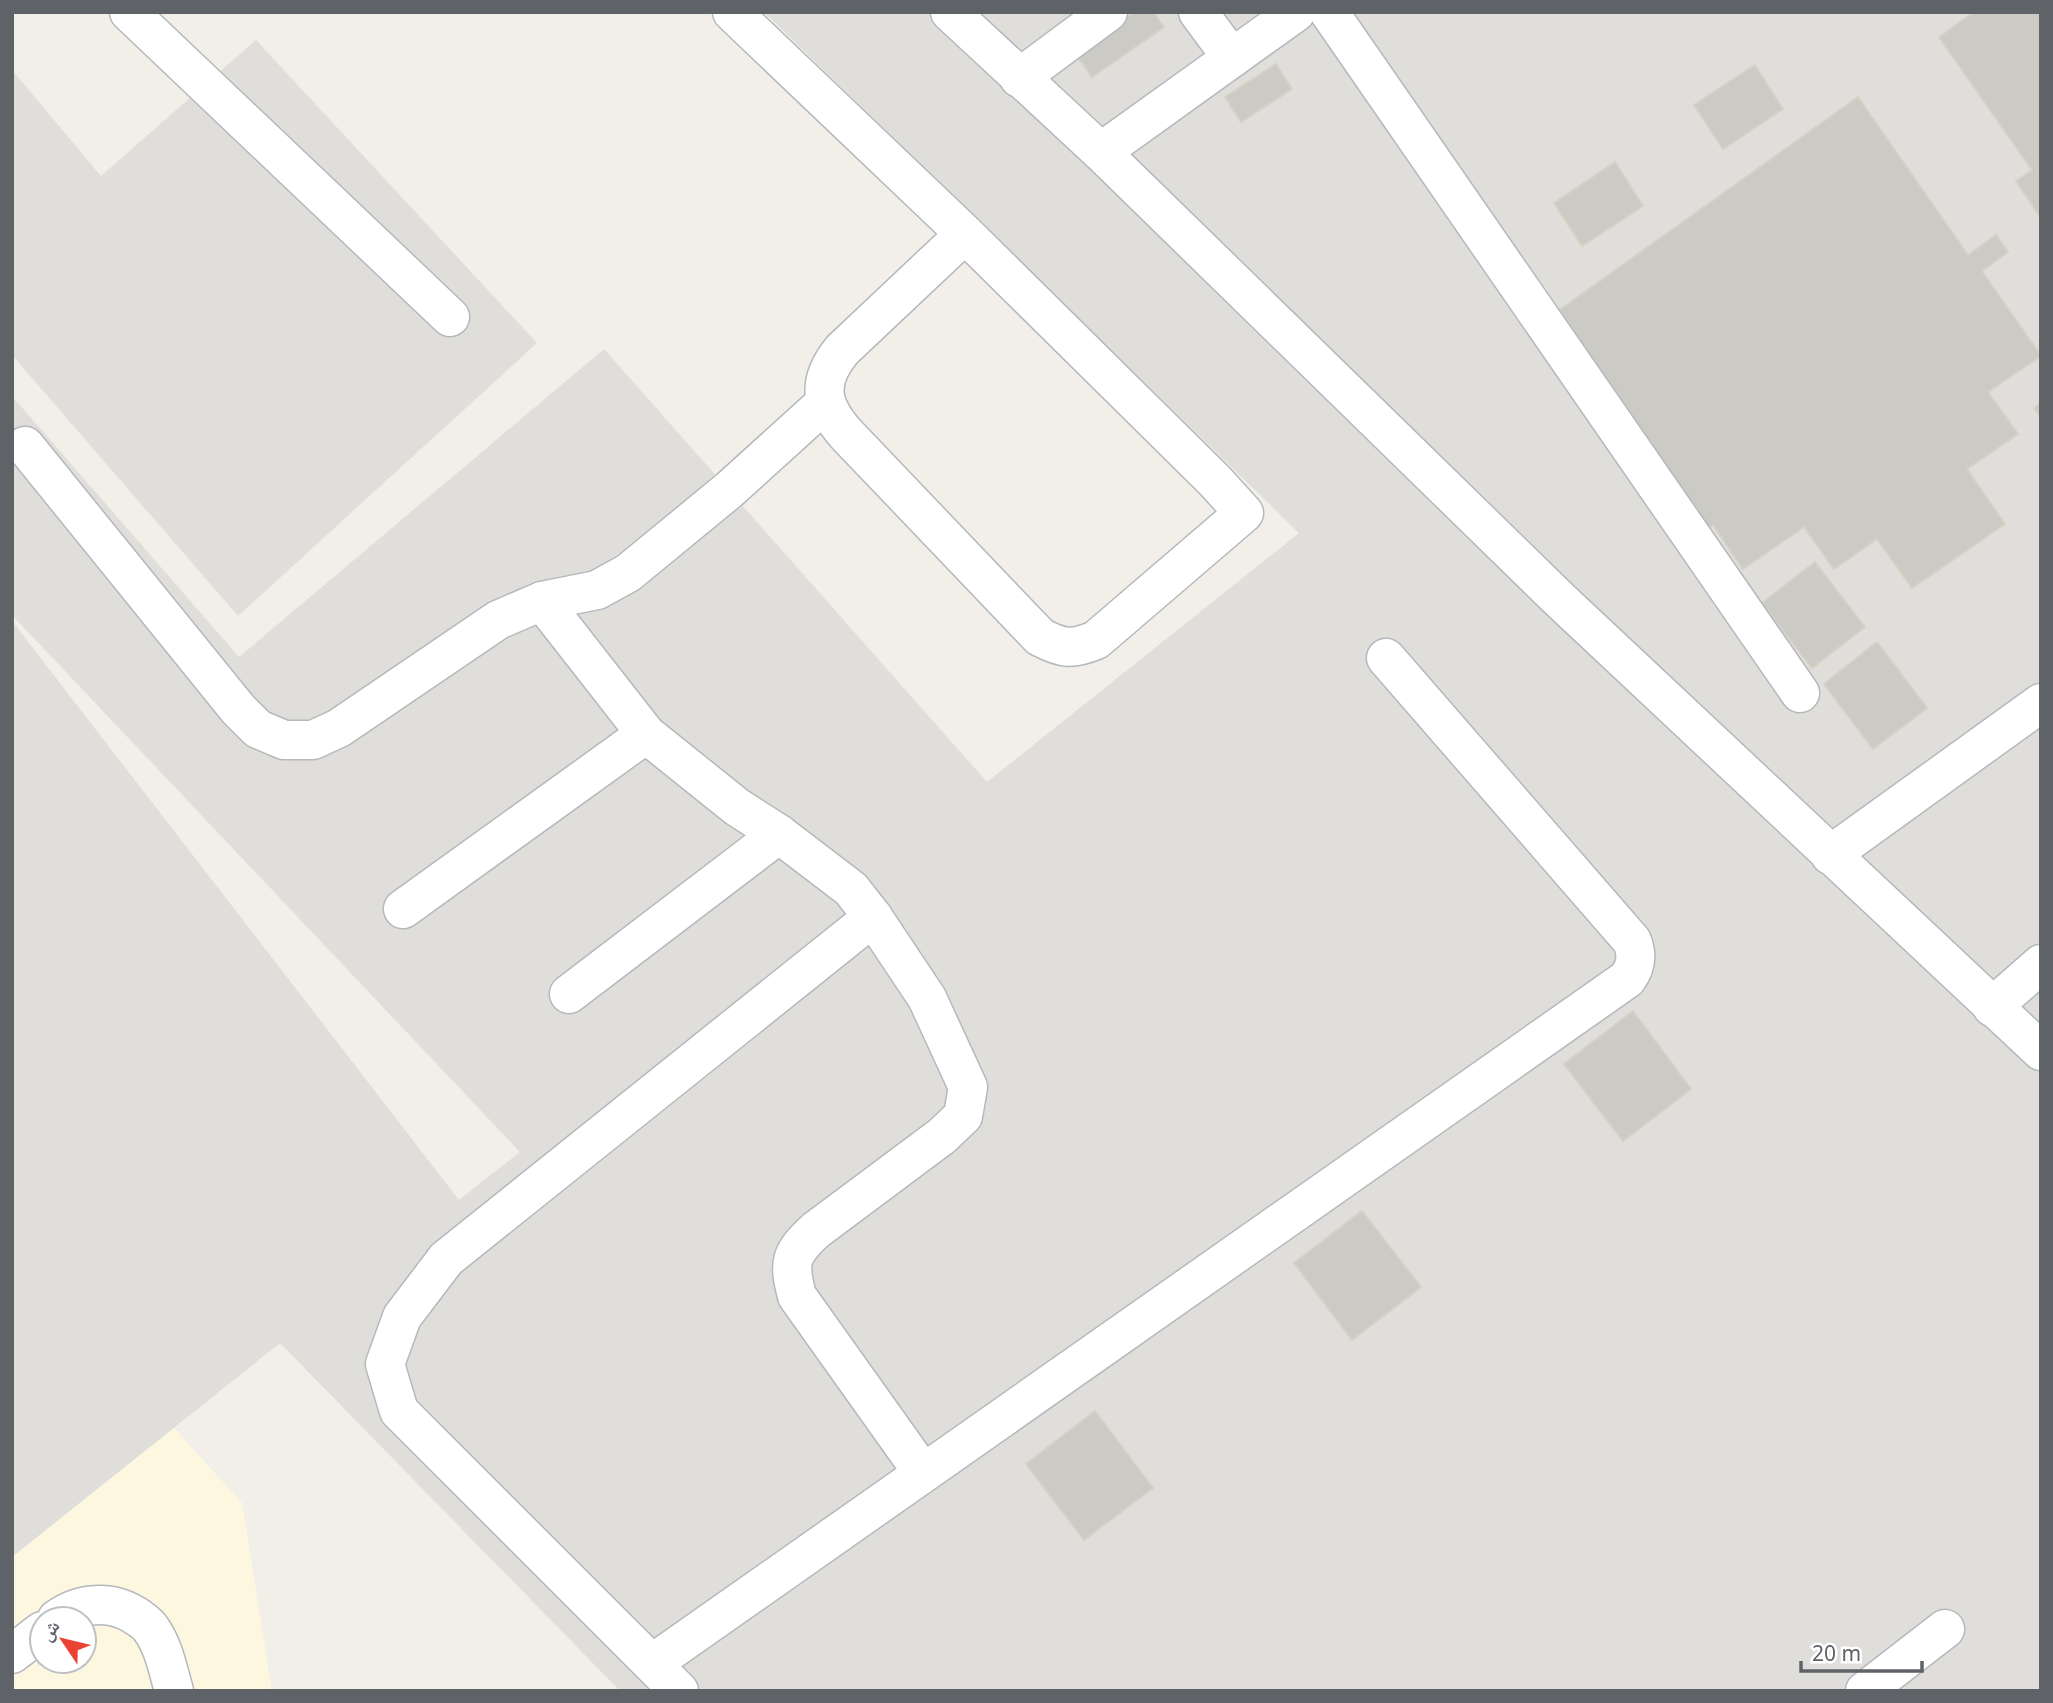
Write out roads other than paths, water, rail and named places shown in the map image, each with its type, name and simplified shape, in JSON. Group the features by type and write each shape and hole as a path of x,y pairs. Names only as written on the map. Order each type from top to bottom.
{"lane":[{"path":"129,12 450,317"},
{"path":"732,12 965,234 1215,481 1244,513 1096,640 1078,648 1058,647 1040,637 834,420 825,403 824,383 830,365 842,350 965,234"},
{"path":"950,12 1101,152 1468,511 2041,1051"},
{"path":"1019,78 1108,12"},
{"path":"1198,12 1232,58"},
{"path":"1101,152 1296,12"},
{"path":"1329,12 1800,693"},
{"path":"25,446 238,709 258,729 284,740 313,740 339,728 498,620 541,601 597,590 628,573 729,490 825,403"},
{"path":"541,601 646,734 737,807 779,834 851,889 927,998 968,1087 963,1116 942,1136 816,1230 798,1247 791,1271 797,1296 923,1473"},
{"path":"653,1663 1627,979 1633,971 1636,950 1633,941 1386,658"},
{"path":"1830,855 2041,703"},
{"path":"403,909 646,734"},
{"path":"569,994 779,834"},
{"path":"679,1691 399,1411 385,1364 402,1317 446,1259 873,917"},
{"path":"1992,1007 2041,964"},
{"path":"90,1605 97,1603 126,1609 150,1626 163,1651 174,1691"},
{"path":"1865,1691 1945,1629"},
{"path":"12,1654 28,1642"}]}
